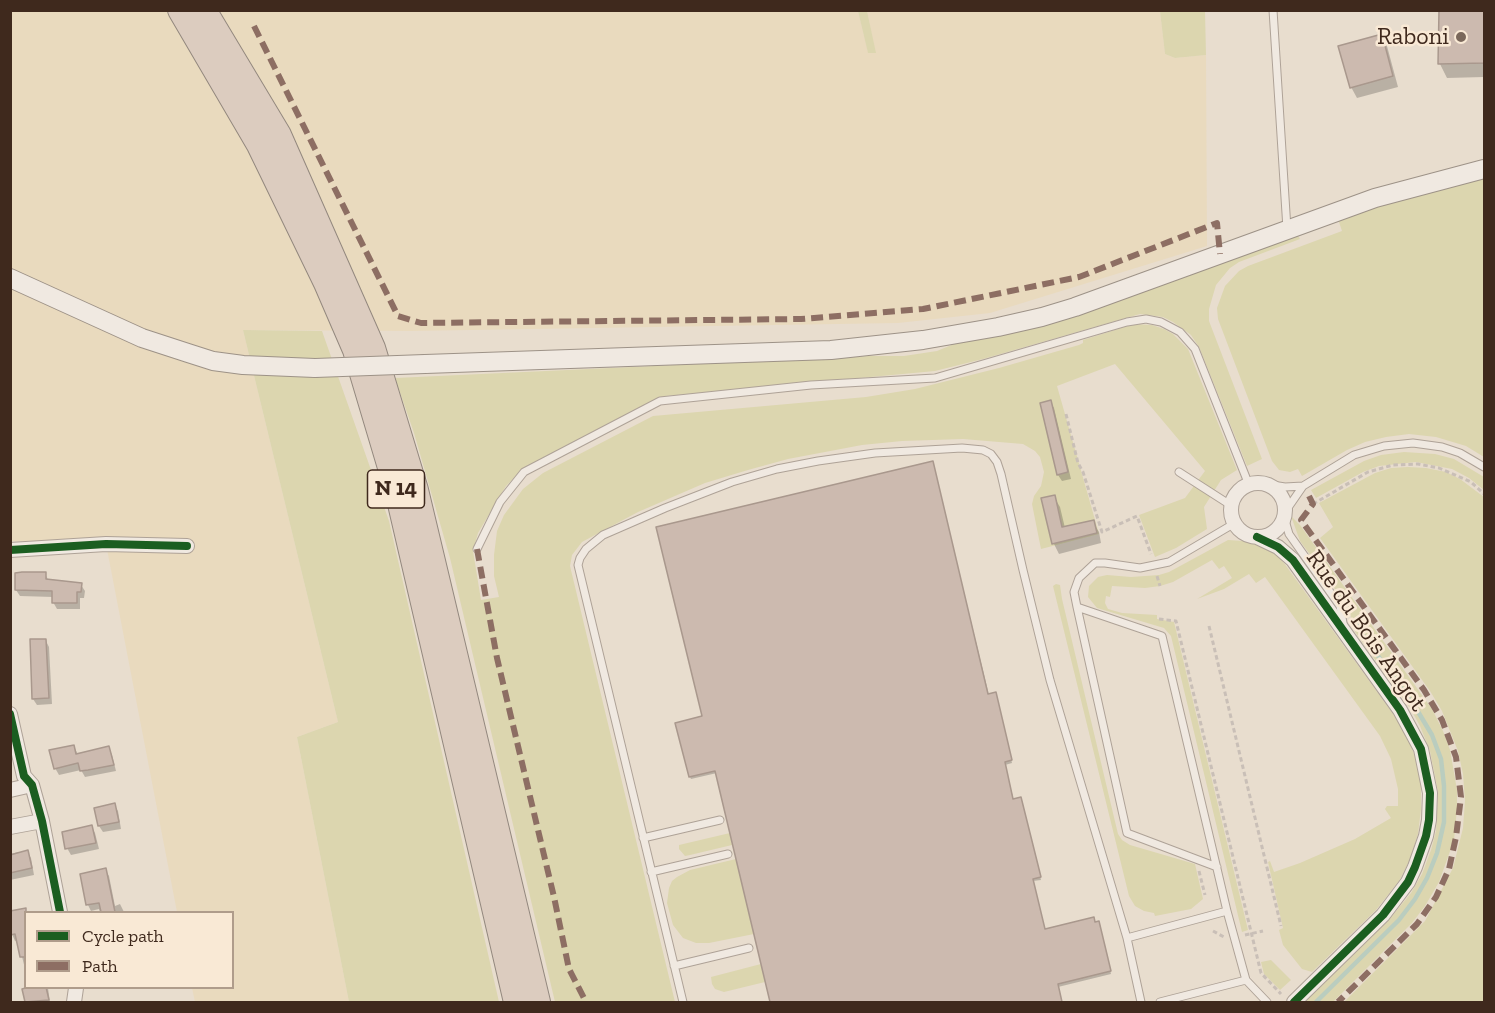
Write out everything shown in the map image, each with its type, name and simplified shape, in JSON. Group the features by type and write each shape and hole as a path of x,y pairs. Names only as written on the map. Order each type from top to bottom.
{"highway":[{"path":"169,10 259,145"},
{"name":"N 14","path":"180,10 259,145 326,283 355,350 397,491 516,1002"},
{"name":"N 14","path":"204,10 279,135 374,348 416,490 538,1002"}],"main road":[{"path":"10,278 142,338 213,360 243,365 315,368 831,350 923,340 1042,317 1124,290 1394,192 1485,169"}],"street":[{"path":"1266,484 1281,495 1285,515 1281,525 1274,532 1257,537 1244,533 1235,523 1232,506 1237,493 1249,485 1266,484"},
{"name":"Rue du Bois Angot","path":"1285,515 1284,536 1293,560"},
{"name":"Rue du Bois Angot","path":"1257,537 1278,547 1293,560 1400,710 1415,735 1425,761 1430,793 1429,820 1415,867 1399,895 1383,915 1294,1002"},
{"path":"10,550 106,544 187,546"},
{"path":"10,714 24,776 32,785 60,911"},
{"path":"10,790 32,785"},
{"path":"10,827 42,825"}],"lane":[{"path":"1273,10 1287,230"},
{"path":"477,549 500,502 524,472 660,401 811,385 935,378 1127,322 1146,319 1161,322 1180,332 1195,349 1249,485"},
{"path":"1345,632 1340,606 1289,534 1285,515 1303,486 1354,455 1398,443 1442,447 1460,453 1485,467"},
{"path":"682,1002 578,565 580,558 586,549 603,535 732,482 777,469 875,453 962,448 983,450 991,454 1001,474 1050,680 1127,938 1141,1002"},
{"path":"1179,472 1232,506"},
{"path":"1266,484 1303,486"},
{"path":"1217,867 1127,833 1074,592 1079,578 1095,563 1140,568 1169,562 1235,523"},
{"path":"1077,607 1162,636 1227,911 1246,980 1267,1002"},
{"path":"643,838 720,820"},
{"path":"651,872 728,854"},
{"path":"1127,938 1227,911"},
{"path":"674,966 749,948"},
{"path":"1160,1002 1246,980"}],"path":[{"path":"1066,414 1078,463 1083,472 1101,532 1137,516 1152,556"},
{"path":"1313,504 1368,472 1393,465 1418,464 1439,468 1471,482 1485,494"},
{"path":"1157,576 1160,586"},
{"path":"1159,618 1176,621 1261,973 1281,994"},
{"path":"1209,626 1281,926"},
{"path":"1197,865 1205,895"},
{"path":"1213,931 1228,939"},
{"path":"1244,936 1263,931"}],"shaded area":[{"path":"1160,10 1165,54 1175,58 1206,55 1207,246 990,313 898,323 410,331 243,330 338,722 297,737 349,1002 195,1002 192,989 234,989 234,911 177,911 106,544 11,541 11,11 858,11 868,52 875,53 867,11"},
{"path":"858,11 867,11 876,53 868,53"},
{"path":"1160,11 1205,11 1206,55 1175,58 1165,54"},
{"path":"1484,177 1484,457 1466,446 1436,437 1409,434 1365,442 1302,476 1298,469 1290,472 1279,470 1272,461 1218,319 1217,308 1225,286 1239,271 1248,266 1342,231 1338,219 1384,201"},
{"path":"1297,234 1300,239 1239,262 1230,268 1216,285 1209,309 1209,321 1262,459 1247,466 1199,347 1191,335 1163,317 1140,314 935,371 666,396 521,471 506,486 478,533 473,551 481,600 499,597 494,576 497,531 504,515 523,489 543,473 653,416 866,397 915,389 1079,345 1083,343 1083,340 1134,324 1152,325 1164,329 1173,334 1188,349 1237,470 1221,480 1204,507 1207,529 1176,548 1155,557 1139,515 1185,498 1205,471 1115,364 1057,386 1099,534 1041,549 1032,504 1041,486 1044,472 1040,457 1023,444 963,439 862,445 788,459 705,483 638,512 582,542 572,555 570,566 675,1002 555,1002 450,558 414,433 395,378 904,356 937,351 959,342 1086,312"},
{"path":"243,330 322,331 389,521 499,1002 349,1002 297,737 338,722"},
{"path":"1404,452 1435,454 1454,459 1484,477 1484,490 1469,478 1452,469 1416,462 1379,466 1363,472 1316,498 1311,490 1364,461 1381,455"},
{"path":"1408,467 1446,472 1460,479 1484,497 1484,1002 1344,1002 1425,921 1453,868 1463,828 1465,801 1463,774 1458,751 1442,711 1320,538 1333,527 1319,503 1375,473 1391,468"},
{"path":"1291,516 1300,525 1432,709 1450,750 1457,790 1454,840 1439,882 1425,906 1412,923 1333,1002 1305,1002 1388,921 1411,893 1422,874 1431,850 1436,831 1438,792 1430,751 1420,726 1410,708 1355,632 1348,607 1300,541"},
{"path":"1228,540 1263,546 1274,552 1284,563 1396,718 1407,736 1416,759 1421,782 1418,834 1410,860 1399,881 1376,910 1312,972 1302,969 1283,945 1279,930 1283,928 1268,862 1270,861 1274,872 1300,863 1355,839 1391,818 1385,809 1387,806 1398,806 1398,789 1391,759 1380,736 1265,577 1256,583 1249,574 1224,589 1197,599 1232,578 1224,566 1219,569 1212,560 1173,582 1160,586 1145,588 1112,586 1110,597 1106,596 1105,603 1108,609 1122,613 1157,615 1157,619 1174,622 1248,930 1242,932 1171,636 1164,628 1097,608 1088,597 1089,586 1098,577 1159,575 1169,572"},
{"path":"1060,585 1118,834 1130,845 1195,864 1203,899 1191,909 1155,916 1154,913 1135,906 1129,896 1053,586"},
{"path":"730,833 732,845 685,856 679,849 679,845"},
{"path":"736,859 754,934 709,943 696,943 683,938 673,925 667,903 672,881 690,870"},
{"path":"1271,960 1291,980 1280,990 1264,974 1261,962"},
{"path":"761,964 765,982 724,992 715,989 712,984 711,977"}],"building":[{"name":"Raboni","path":"1439,10 1485,10 1485,63 1438,64"},
{"path":"1382,34 1393,76 1350,88 1338,46"},
{"path":"1051,400 1068,472 1057,475 1040,403"},
{"path":"933,461 988,694 996,692 1012,760 1005,762 1013,799 1021,797 1041,877 1033,879 1045,929 1094,917 1095,922 1099,921 1111,971 1058,984 1062,1002 770,1002 715,771 689,777 675,723 702,716 656,527"},
{"path":"1055,495 1062,527 1094,520 1097,533 1052,544 1041,498"},
{"path":"46,572 46,579 82,583 81,592 77,592 77,603 52,603 52,591 15,590 15,573"},
{"path":"30,639 46,639 49,698 32,699"},
{"path":"74,745 76,754 109,746 114,765 80,771 78,763 54,769 49,750"},
{"path":"115,803 119,822 98,826 94,808"},
{"path":"92,825 96,843 65,849 62,832"},
{"path":"28,850 32,868 10,873 10,855"},
{"path":"106,868 115,911 101,911 99,903 86,905 80,874"},
{"path":"26,908 24,911 24,957 20,957 15,934 10,935 10,911"},
{"path":"22,989 46,989 49,1000 25,1002"}],"waterway":[{"path":"1316,1002 1399,920 1415,899 1437,853 1444,822 1441,759 1432,735 1356,623"}],"marked path":[{"path":"254,26 398,316 421,323 801,319 923,309 1079,277 1217,223 1220,254"},
{"path":"1309,496 1313,504 1301,520 1424,690 1442,720 1456,757 1461,797 1449,869 1436,897 1417,924 1338,1002"},
{"path":"477,549 497,658 569,969 586,1002"}],"cycle path":[{"path":"1257,537 1278,547 1293,560 1400,710 1421,749 1430,793 1426,836 1408,882 1383,915 1294,1002"},
{"path":"10,550 106,544 187,546"},
{"path":"10,714 24,776 32,785 42,821 60,911"}],"place":[{"name":"Raboni","path":"1461,37"}]}
